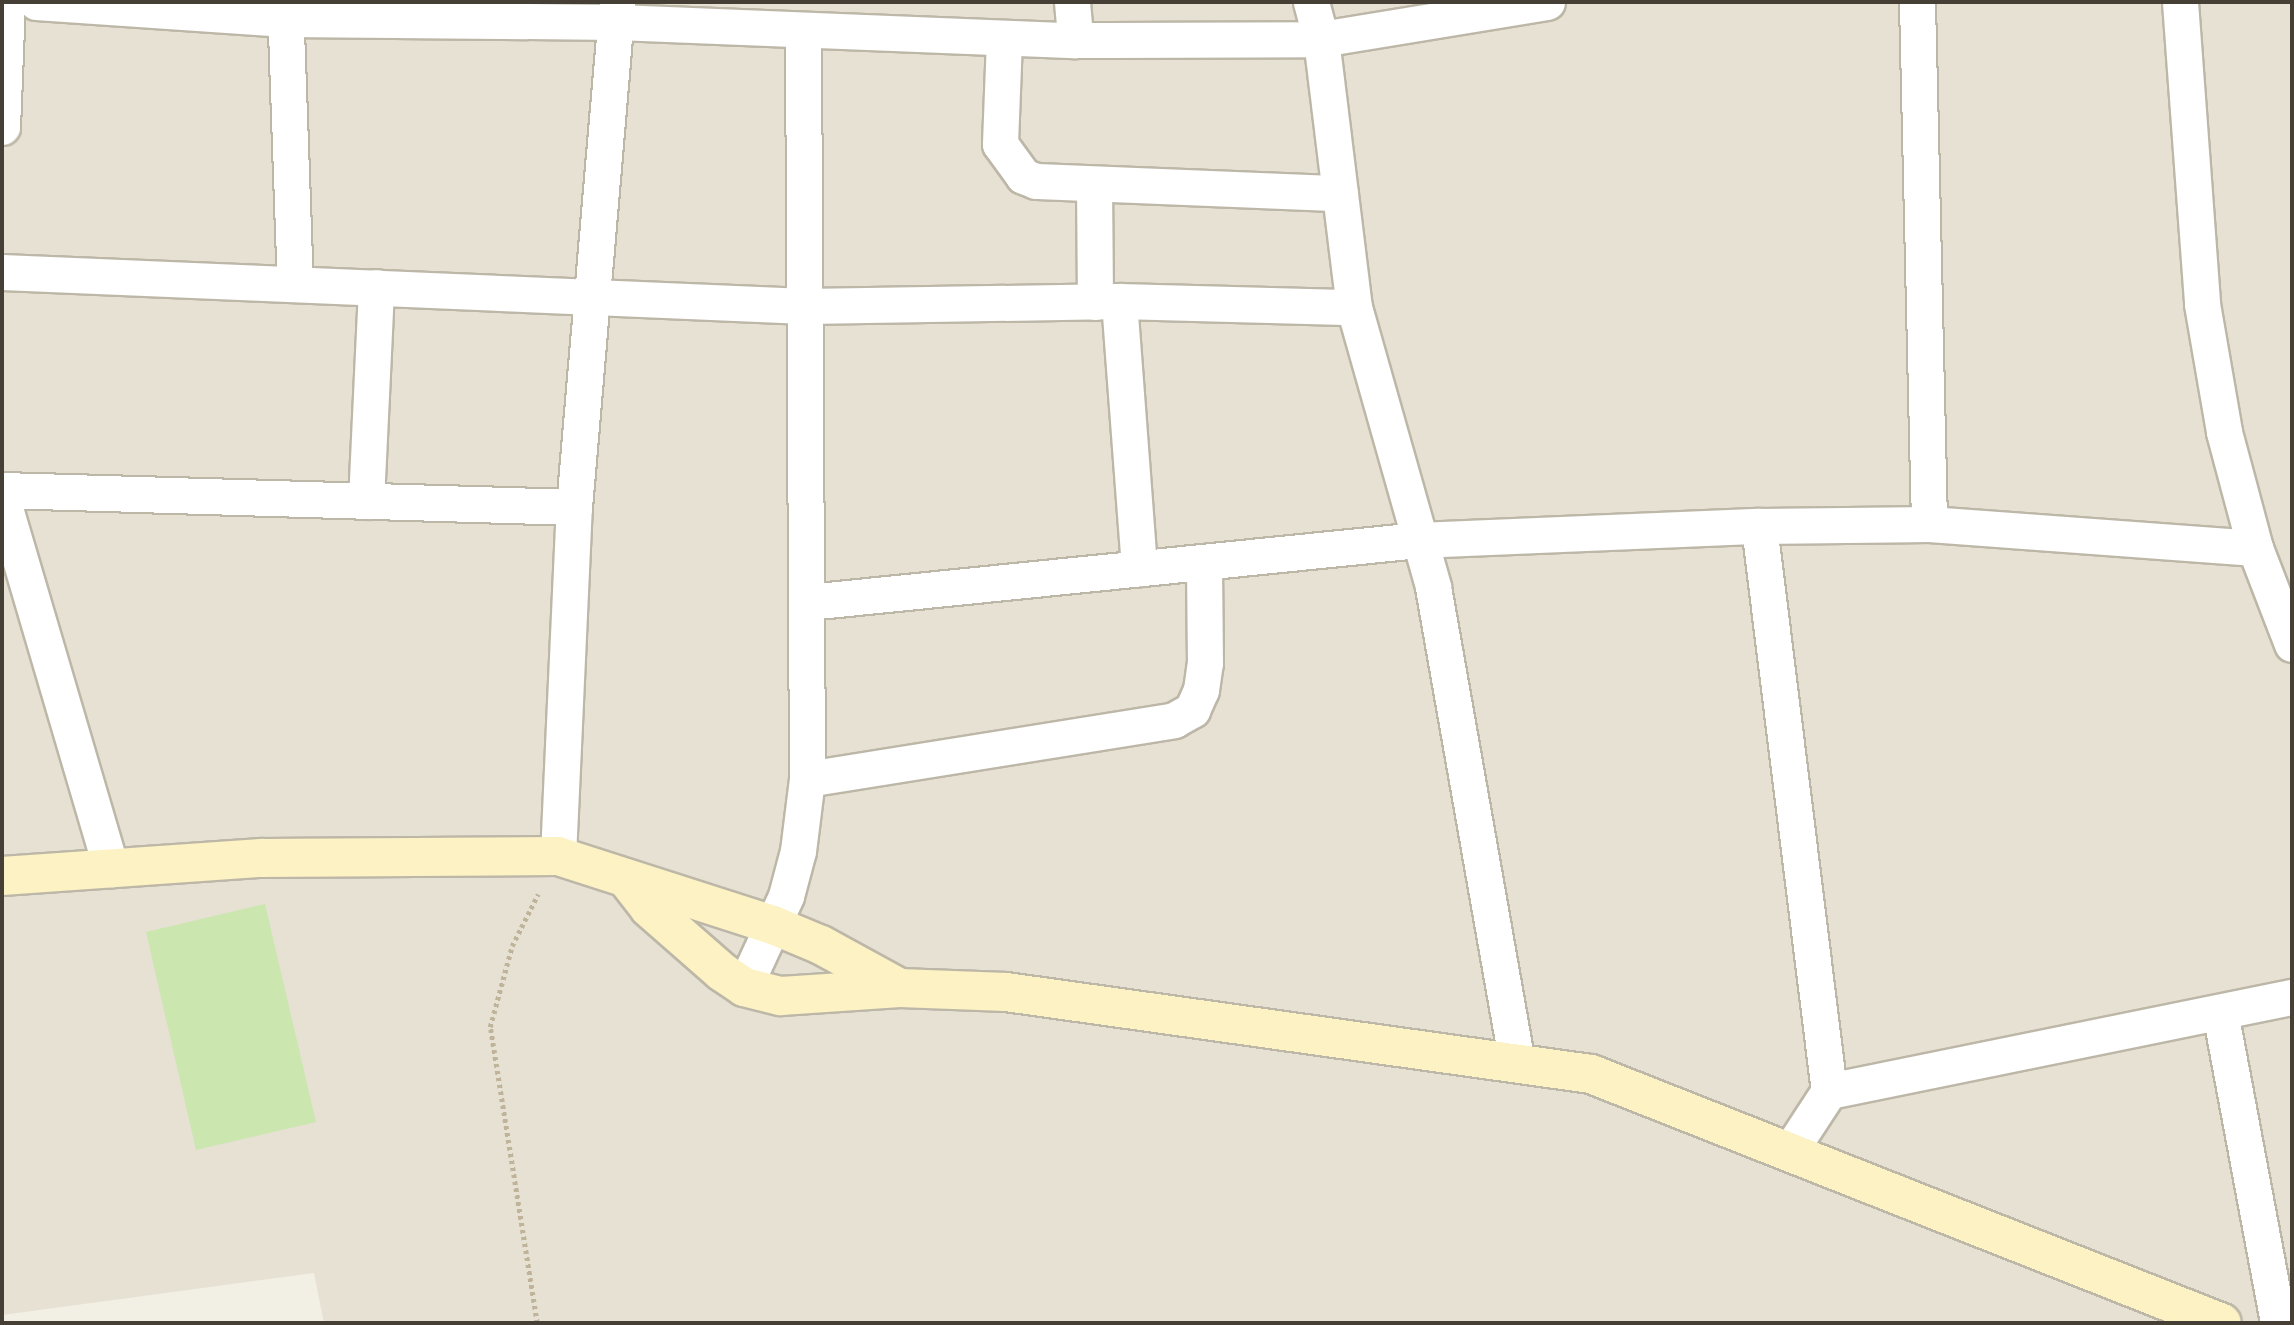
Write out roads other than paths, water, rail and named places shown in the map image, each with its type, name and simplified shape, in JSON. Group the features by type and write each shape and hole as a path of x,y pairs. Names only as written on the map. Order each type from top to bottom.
{"street":[{"path":"2,127 7,2"},
{"path":"36,2 285,10 764,15 803,31 1075,40 1321,39 1489,7 1547,2"},
{"path":"1072,2 1075,40"},
{"path":"1311,2 1321,39 1353,307 1433,587 1516,1060"},
{"path":"1917,2 1928,524"},
{"path":"2180,2 2202,304 2224,432 2255,548 2292,644"},
{"path":"285,10 295,283"},
{"path":"558,856 574,507 617,12"},
{"path":"744,987 773,925 798,851 807,779 803,31"},
{"path":"1004,39 1000,144 1023,176 1035,181 1340,193"},
{"path":"1094,184 1139,568"},
{"path":"2,272 805,306 1107,301 1353,307"},
{"path":"366,501 376,287"},
{"path":"2,491 574,507"},
{"path":"2,498 111,869"},
{"path":"808,602 1139,568 1204,565 1418,540 1759,526 1928,524 2255,548"},
{"path":"1759,526 1829,1091 1791,1150"},
{"path":"807,779 1140,729 1183,715 1192,709 1201,690 1205,663 1204,565"},
{"path":"2,876 261,858 558,856 629,882 656,887 773,925 821,945 900,988"},
{"path":"629,882 667,924 744,987 781,996 900,988 1006,992 1516,1060 1591,1074 1791,1150 2222,1323"},
{"path":"1829,1091 2292,997"},
{"path":"2220,1012 2278,1323"}]}
